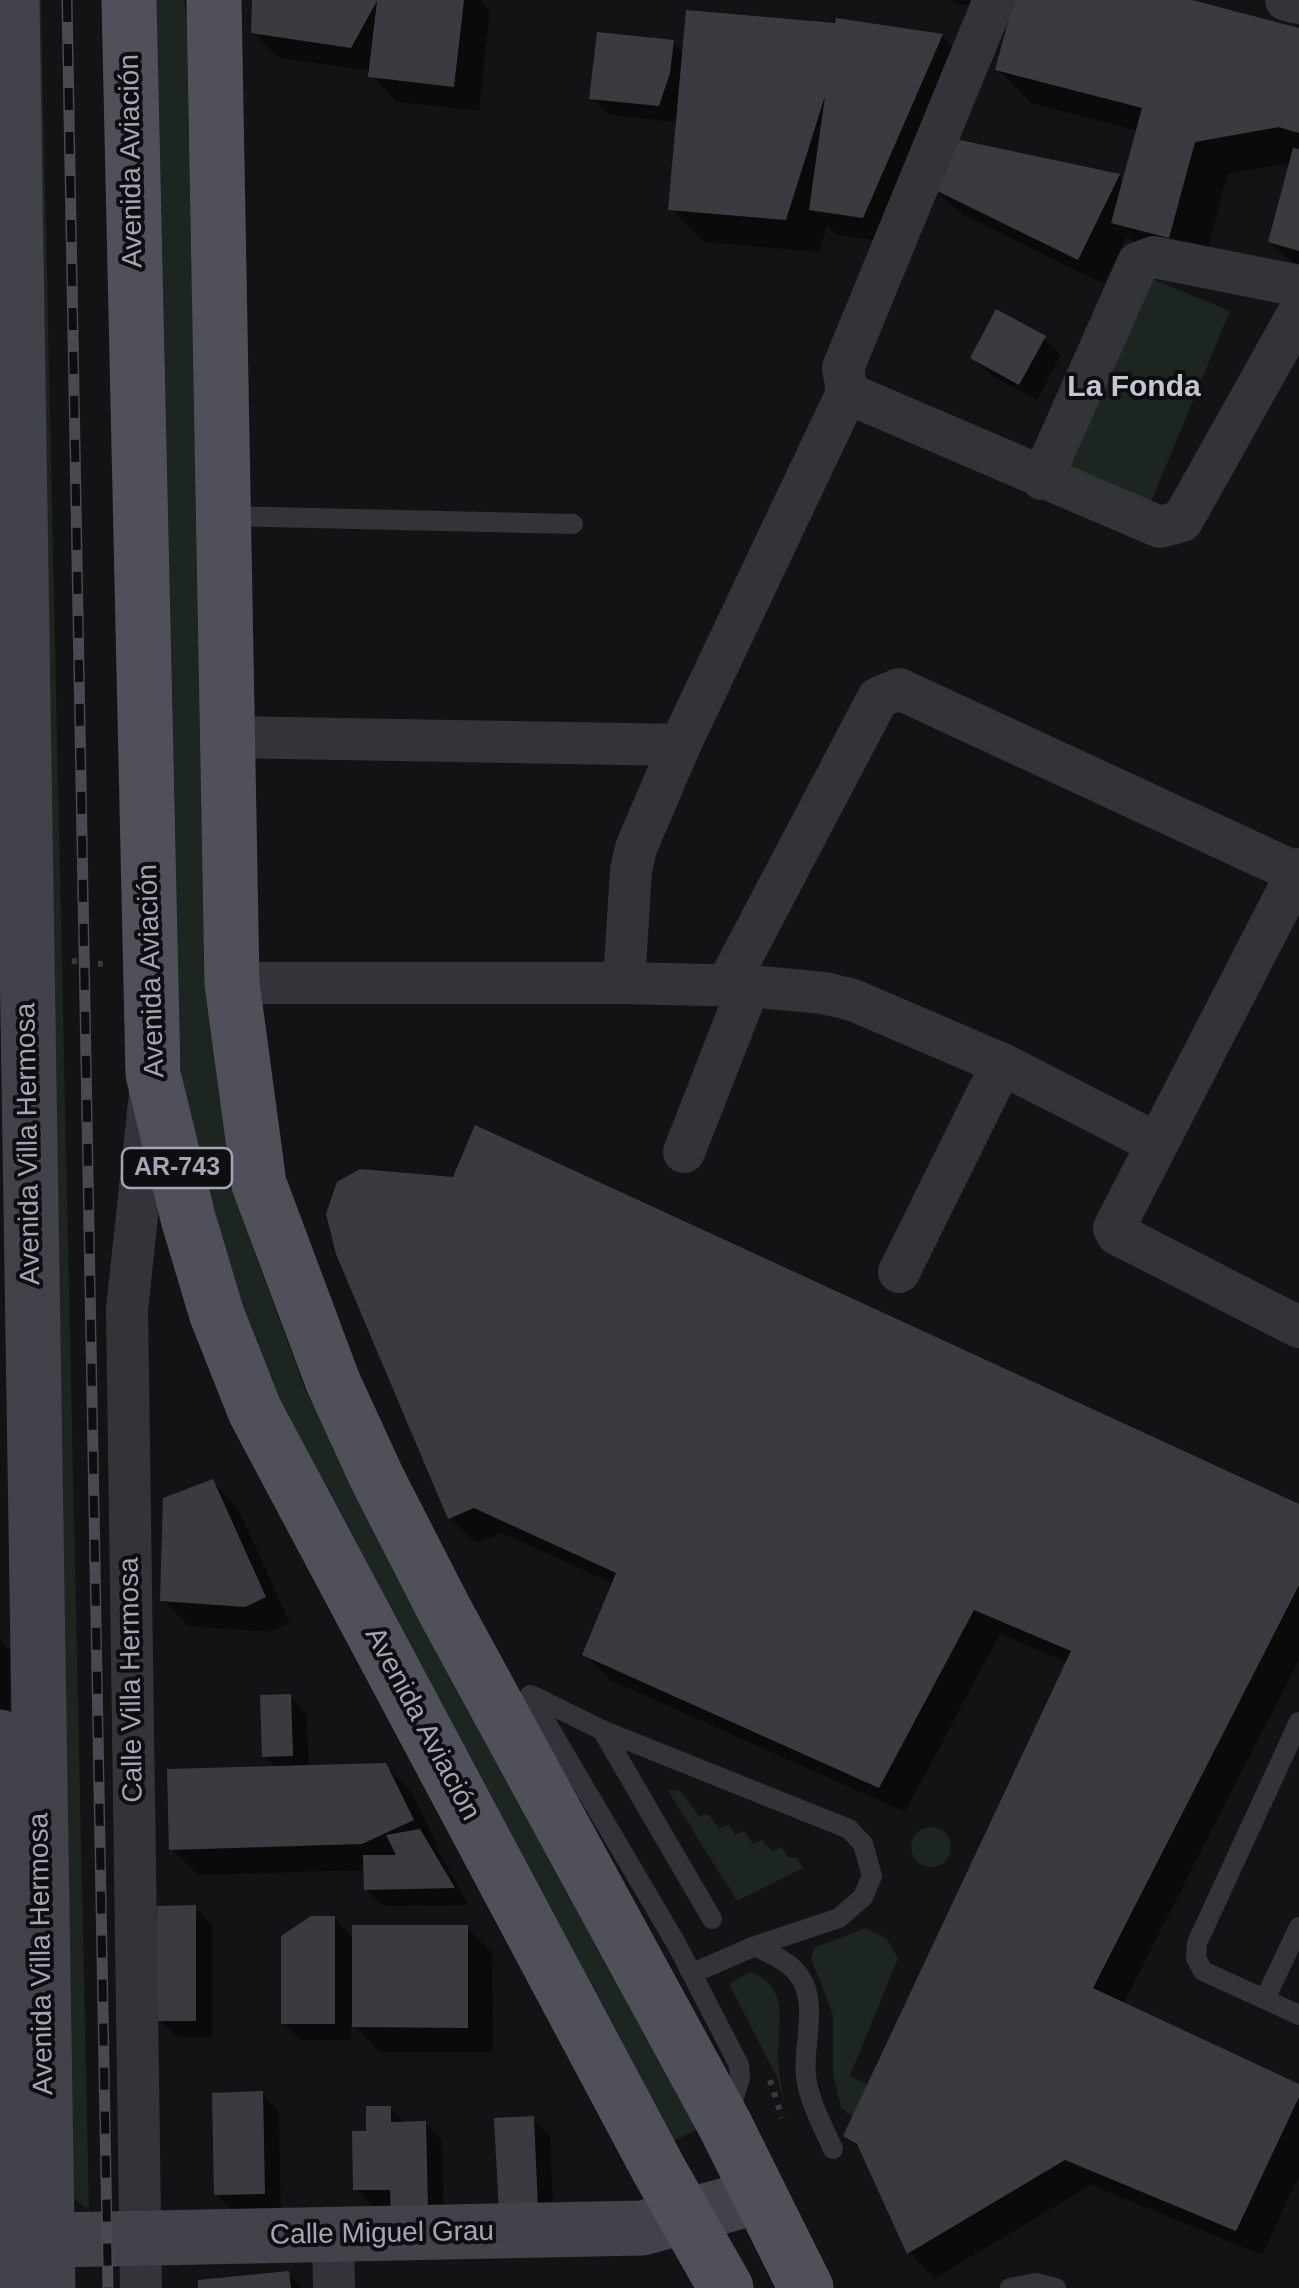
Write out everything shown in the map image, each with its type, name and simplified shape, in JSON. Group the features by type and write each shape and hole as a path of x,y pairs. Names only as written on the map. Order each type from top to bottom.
{"main road":[{"name":"Avenida Villa Hermosa","path":"12,0 8,270 22,2260"},
{"name":"Avenida Aviación","path":"129,0 153,1074 188,1218 217,1314 256,1411 726,2288"},
{"name":"AR-743","path":"213,3 232,983 259,1184 333,1382 377,1478 725,2124 806,2288"},
{"name":"Avenida Villa Hermosa","path":"0,1714 22,2260"},
{"name":"Calle Miguel Grau","path":"22,2260 140,2264 334,2262 642,2228 760,2196"}],"street":[{"path":"624,983 633,859 680,745 847,393 843,368 994,0"},
{"path":"1286,0 1299,3"},
{"path":"1042,479 1138,263 1154,256 1299,286"},
{"path":"847,393 1160,527 1182,521 1299,312"},
{"path":"684,1152 738,986 878,698 898,689 1298,871 1116,1219 1117,1234 1299,1327"},
{"path":"228,738 680,745"},
{"path":"232,983 624,983 824,993 853,1000 1002,1064 1156,1143"},
{"path":"898,1272 1002,1064"},
{"name":"Calle Villa Hermosa","path":"140,2264 127,1310 153,1074"}],"lane":[{"path":"224,516 573,524"},
{"path":"480,1675 602,1730 832,1821 849,1829 863,1844 872,1876 854,1908 839,1918 755,1946 693,1974"},
{"path":"532,1696 693,1974 740,2070 739,2085 725,2124"},
{"path":"1299,1722 1196,1952 1203,1971 1299,2015"},
{"path":"602,1730 712,1919"},
{"path":"1265,1999 1299,1927"},
{"path":"755,1946 789,1964 809,1996 806,2074 810,2096 834,2150"},
{"path":"1010,2288 1035,2283 1056,2288"}],"shaded area":[{"path":"31,0 41,0 89,2210 61,2188"},
{"path":"152,0 184,0 189,34 211,1024 225,1140 253,1248 306,1392 700,2128 670,2143 277,1408 220,1257 190,1138 176,1027"},
{"path":"1117,265 1230,311 1148,509 1036,462"},
{"path":"667,1789 680,1791 699,1816 708,1814 719,1828 729,1825 735,1835 744,1831 753,1844 762,1840 772,1851 781,1847 789,1858 796,1857 803,1868 737,1901"},
{"path":"931,1827 945,1833 951,1847 945,1861 931,1867 917,1861 911,1847 917,1833"},
{"path":"865,1928 886,1938 898,1958 850,2076 872,2087 861,2122 841,2108 833,2073 833,2015 811,1958 814,1948"},
{"path":"750,1972 771,1986 779,2006 778,2061 784,2103 777,2077 729,1984"}],"building":[{"path":"252,0 464,0 454,87 368,77 377,1 351,48 251,33"},
{"path":"1014,0 1192,0 1299,28 1299,133 1279,127 1195,142 1169,238 1111,223 1142,108 995,70"},
{"path":"686,10 835,23 836,18 943,34 863,218 809,210 825,96 786,220 668,210"},
{"path":"597,32 674,40 670,73 659,106 589,99"},
{"path":"955,139 1120,174 1078,260 931,188"},
{"path":"1293,148 1299,149 1299,251 1268,242"},
{"path":"996,309 1046,336 1019,385 970,358"},
{"path":"475,1125 1299,1504 1299,1585 1093,1988 1299,2084 1299,2097 1236,2231 1065,2160 907,2254 857,2144 843,2136 1071,1651 974,1610 879,1788 582,1655 616,1573 474,1508 448,1519 336,1254 326,1214 337,1182 360,1169 453,1177"},
{"path":"213,1479 266,1597 245,1607 160,1601 163,1498"},
{"path":"291,1694 293,1756 262,1757 260,1695"},
{"path":"386,1763 414,1820 362,1844 169,1850 167,1769"},
{"path":"420,1829 455,1888 364,1890 363,1855 396,1855 386,1835"},
{"path":"196,1905 196,2021 157,2021 157,1906"},
{"path":"311,1916 335,1916 335,2024 281,2024 281,1936"},
{"path":"352,1925 468,1925 468,2028 352,2027"},
{"path":"263,2091 265,2194 214,2195 212,2093"},
{"path":"366,2106 391,2106 391,2122 426,2121 428,2211 391,2212 390,2190 353,2190 352,2131 366,2131"},
{"path":"534,2116 538,2209 499,2211 494,2118"},
{"path":"289,2271 291,2288 198,2288 198,2280"}],"railway":[{"path":"67,0 108,2288"}],"district":[{"name":"La Fonda","path":"1134,388"}]}
